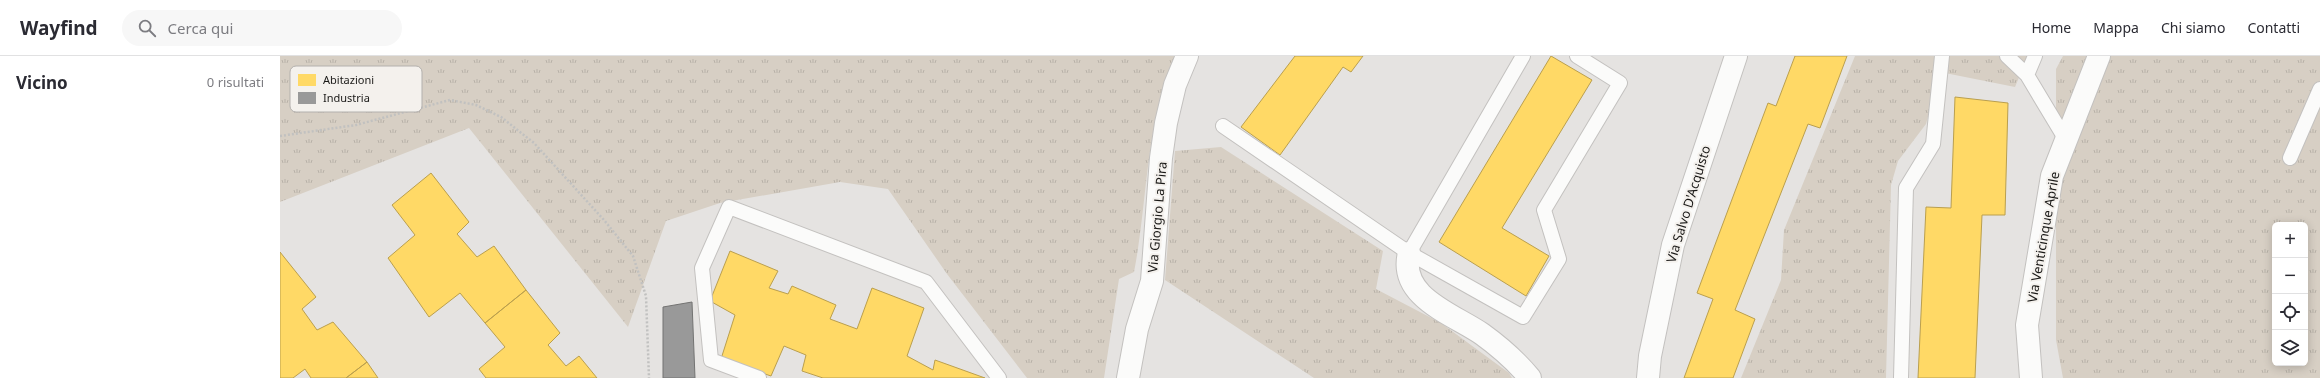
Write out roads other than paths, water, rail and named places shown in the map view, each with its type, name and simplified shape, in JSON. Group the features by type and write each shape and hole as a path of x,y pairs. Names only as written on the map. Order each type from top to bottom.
{"street":[{"name":"Via Giorgio La Pira","path":"1128,378 1136,329 1152,280 1166,123 1175,85 1187,56"},
{"name":"Via Salvo D'Acquisto","path":"1648,378 1650,356 1673,245 1736,56"},
{"name":"Via Venticinque Aprile","path":"2031,378 2027,325 2052,176 2099,56"},
{"path":"1409,253 1406,265 1409,277 1417,290 1432,304 1482,334 1517,362 1530,378"}],"lane":[{"path":"1409,253 1523,56"},
{"path":"1223,126 1409,253 1523,317 1559,259 1544,210 1620,83 1577,56"},
{"path":"1901,378 1906,188 1933,144 1942,56"},
{"path":"2008,56 2027,75 2066,140"},
{"path":"2027,75 2035,56"},
{"path":"2290,158 2320,89"},
{"path":"759,378 737,374 712,360 702,268 729,207 926,282 999,378"}]}
